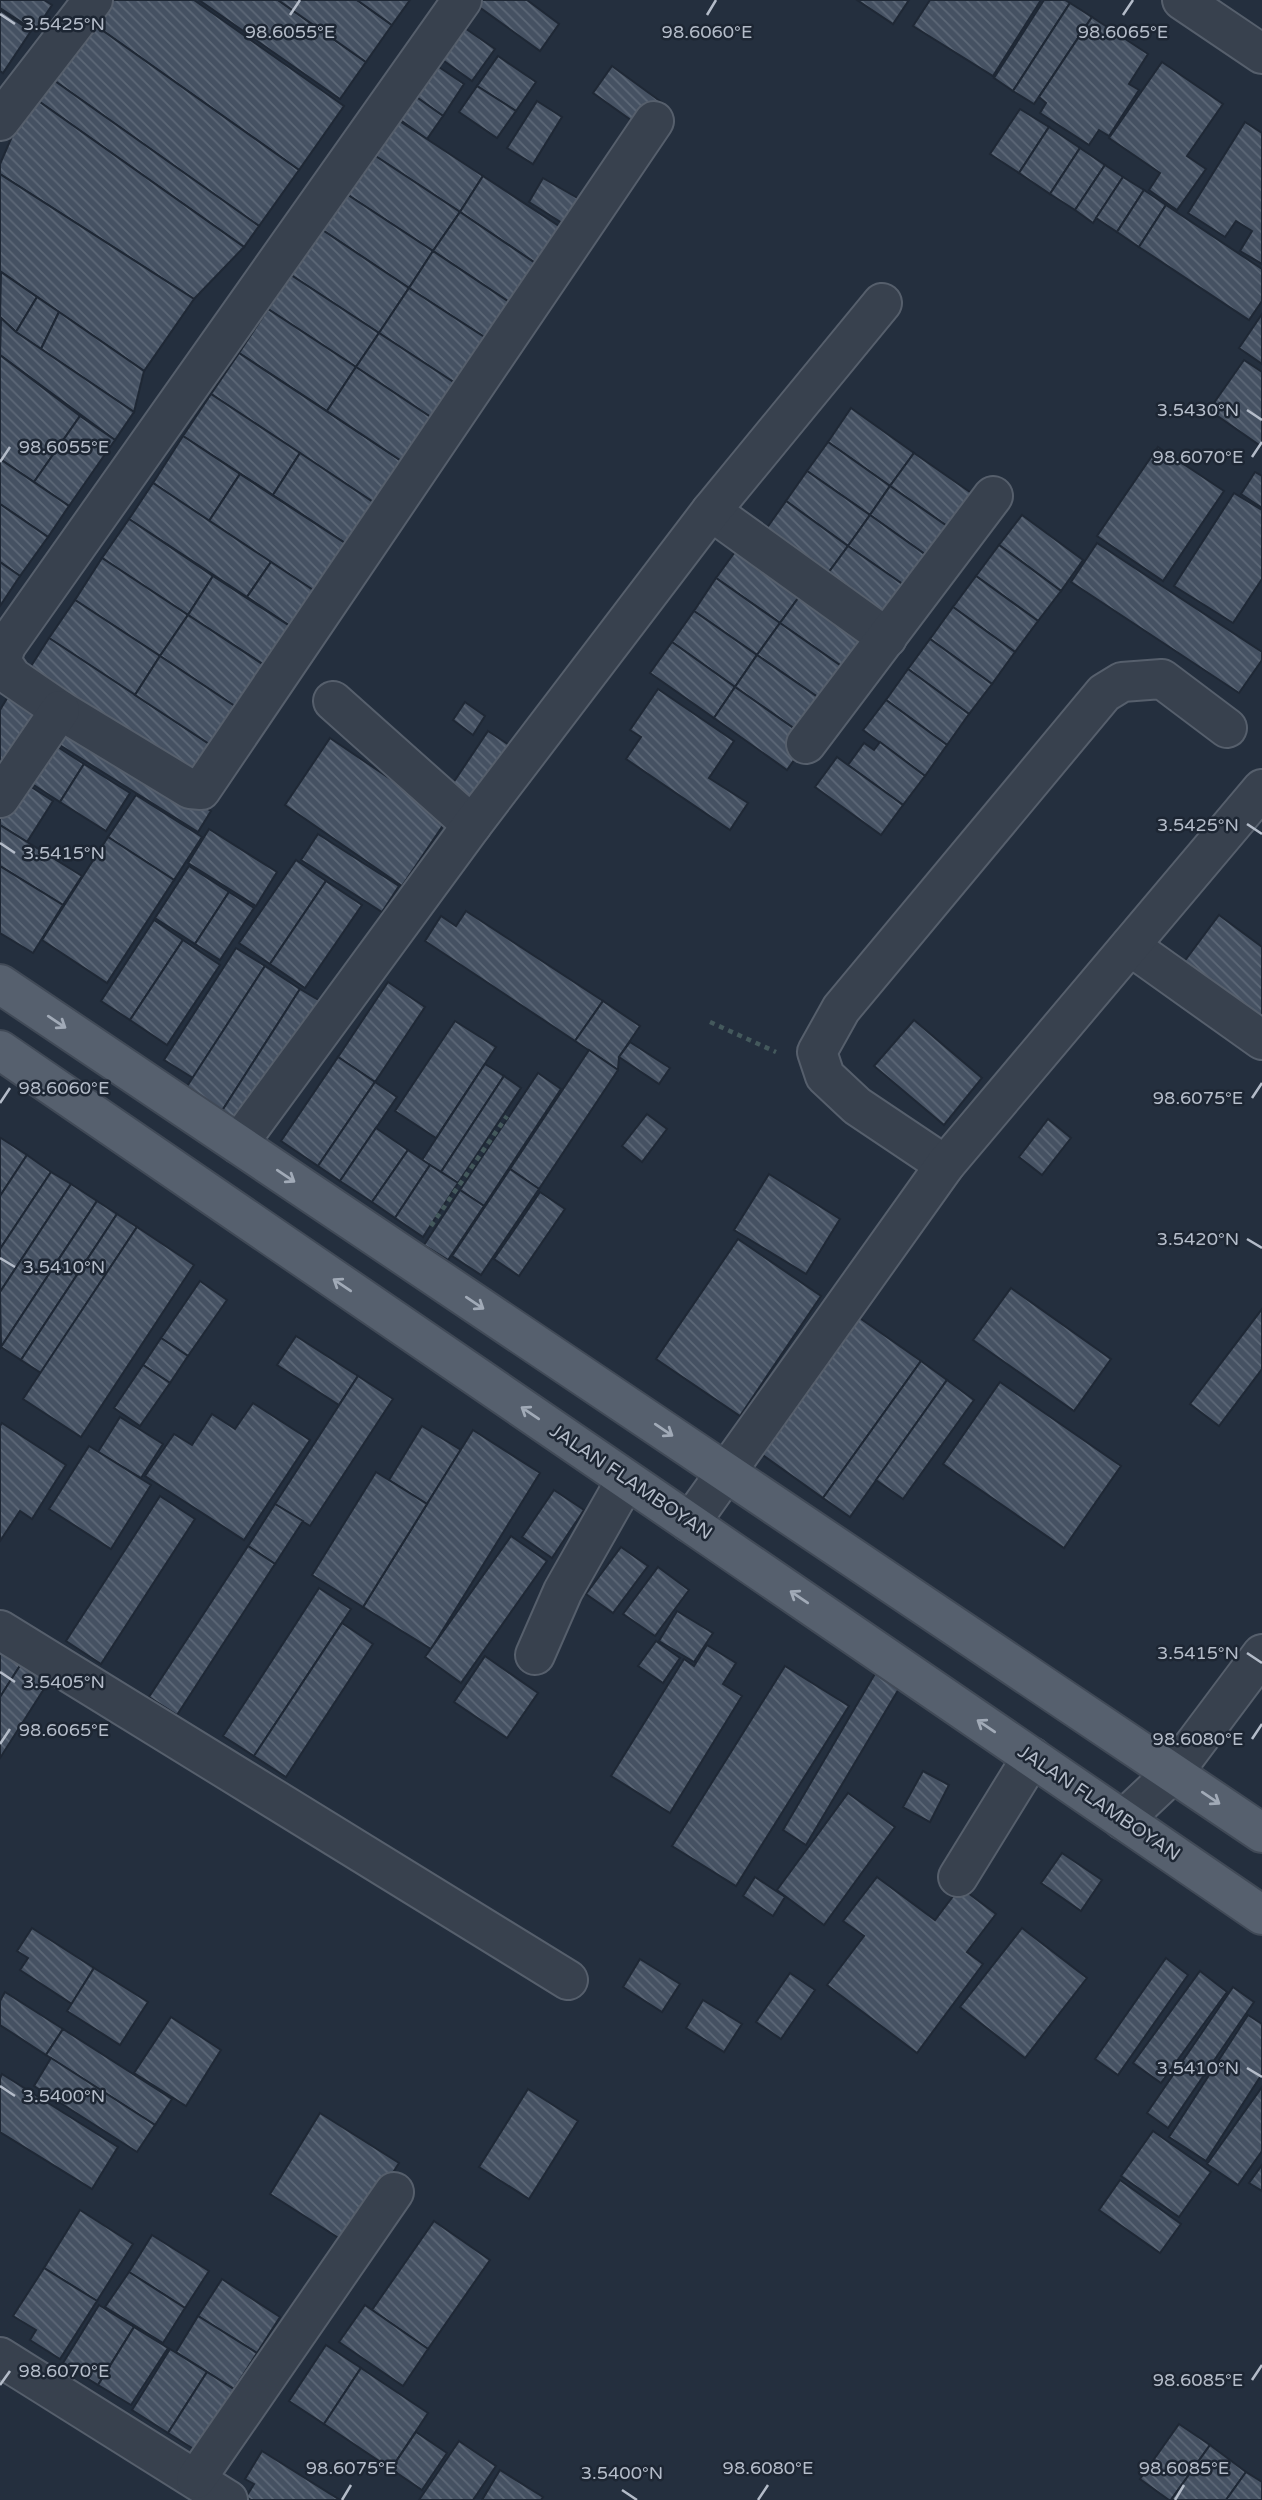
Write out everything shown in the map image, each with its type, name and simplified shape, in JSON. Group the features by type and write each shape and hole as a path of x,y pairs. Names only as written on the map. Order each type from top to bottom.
{"main road":[{"path":"0,984 1173,1773 1258,1821"},
{"name":"JALAN FLAMBOYAN","path":"0,1050 1262,1915"}],"street":[{"path":"0,121 93,0"},
{"path":"462,0 6,646 1,661 12,677 60,710 190,789 201,790 654,121"},
{"path":"1182,0 1262,54"},
{"path":"238,1144 472,825 711,511 882,303"},
{"path":"806,744 993,496"},
{"path":"711,511 887,638"},
{"path":"945,1166 858,1106 825,1076 817,1052 841,1009 1104,693 1122,682 1162,679 1227,728"},
{"path":"332,701 472,825"},
{"path":"0,798 60,710"},
{"path":"690,1523 945,1166 1130,946 1256,807"},
{"path":"1130,946 1262,1040"},
{"path":"535,1656 563,1591 626,1480"},
{"path":"0,1630 568,1980"},
{"path":"1123,1820 1173,1773 1262,1654"},
{"path":"958,1877 1032,1757"},
{"path":"196,2479 394,2192"},
{"path":"0,2357 228,2500"}],"path":[{"path":"710,1022 825,1076"},
{"path":"409,1259 507,1116"}],"building":[{"path":"0,0 44,0 52,5 35,31 0,8"},
{"path":"98,0 194,0 344,106 299,170 85,18"},
{"path":"199,0 278,0 366,62 340,99"},
{"path":"278,0 357,0 392,25 366,62"},
{"path":"357,0 410,0 392,25"},
{"path":"478,0 527,0 559,24 540,51 475,4"},
{"path":"857,0 909,0 893,24"},
{"path":"930,0 1041,0 993,76 913,26"},
{"path":"1044,0 1065,0 1070,3 1013,91 994,78"},
{"path":"1070,3 1092,17 1034,104 1013,91"},
{"path":"0,10 31,31 3,73 0,71"},
{"path":"1092,17 1148,54 1129,84 1139,90 1109,136 1099,130 1089,145 1040,113 1046,103 1039,97"},
{"path":"85,18 299,170 259,226 45,74"},
{"path":"462,26 495,49 472,81 440,58"},
{"path":"498,56 536,82 516,111 477,86"},
{"path":"1162,62 1223,104 1187,156 1206,169 1177,210 1149,190 1160,173 1109,138"},
{"path":"436,65 464,84 443,116 415,96"},
{"path":"612,66 664,104 645,130 593,93"},
{"path":"45,74 259,226 244,247 30,95"},
{"path":"477,86 516,111 497,138 459,112"},
{"path":"30,95 244,247 194,299 0,174 0,164"},
{"path":"415,96 443,116 427,139 399,119"},
{"path":"537,101 562,117 533,164 507,148"},
{"path":"1020,109 1049,127 1019,173 990,154"},
{"path":"395,118 483,176 460,212 371,153"},
{"path":"1245,122 1262,133 1262,264 1240,251 1252,231 1236,221 1225,237 1188,213"},
{"path":"1049,127 1080,148 1050,194 1019,173"},
{"path":"1080,148 1105,165 1075,210 1050,194"},
{"path":"371,153 460,212 433,251 345,193"},
{"path":"1105,165 1123,177 1093,223 1075,210"},
{"path":"0,174 194,299 144,371 0,271"},
{"path":"483,176 568,232 544,269 460,212"},
{"path":"1123,177 1144,190 1117,232 1096,218"},
{"path":"543,178 586,203 570,228 529,202"},
{"path":"1144,190 1166,205 1139,247 1117,232"},
{"path":"345,193 433,251 409,288 321,229"},
{"path":"1166,205 1262,269 1262,301 1249,320 1139,247"},
{"path":"460,212 544,269 518,308 433,251"},
{"path":"321,229 409,288 379,333 291,275"},
{"path":"433,251 518,308 495,344 409,288"},
{"path":"1,272 37,297 16,332 0,317"},
{"path":"291,275 379,333 356,367 268,309"},
{"path":"409,288 495,344 464,389 379,333"},
{"path":"37,297 59,312 41,349 16,332"},
{"path":"268,309 356,367 327,411 239,353"},
{"path":"59,312 144,371 134,412 41,349"},
{"path":"1262,314 1262,364 1239,348"},
{"path":"1,318 16,332 134,412 115,440 0,355"},
{"path":"379,333 464,389 441,424 356,367"},
{"path":"239,353 412,468 385,510 211,394"},
{"path":"0,355 80,416 34,482 0,459"},
{"path":"1244,360 1262,372 1262,447 1209,410"},
{"path":"356,367 441,424 412,468 327,411"},
{"path":"211,394 300,453 273,495 183,436"},
{"path":"851,408 914,453 890,486 828,442"},
{"path":"80,416 115,440 69,506 34,482"},
{"path":"183,436 240,474 209,521 153,483"},
{"path":"828,442 890,486 870,515 807,471"},
{"path":"1158,447 1224,491 1163,581 1097,536"},
{"path":"300,453 385,510 357,551 273,495"},
{"path":"914,453 977,497 954,531 890,486"},
{"path":"0,459 69,506 48,537 0,504"},
{"path":"807,471 870,515 848,546 786,501"},
{"path":"1255,472 1262,476 1262,508 1241,494"},
{"path":"240,474 357,551 325,598 209,521"},
{"path":"153,483 271,562 247,597 129,519"},
{"path":"890,486 954,531 933,560 870,515"},
{"path":"1234,493 1262,510 1262,579 1233,623 1174,586"},
{"path":"786,501 848,546 826,576 764,532"},
{"path":"0,504 48,537 20,576 0,562"},
{"path":"870,515 933,560 911,590 848,546"},
{"path":"1022,515 1083,560 1061,591 999,545"},
{"path":"129,519 213,576 188,615 102,558"},
{"path":"1097,543 1262,652 1262,660 1239,693 1071,582"},
{"path":"740,545 804,590 780,623 716,578"},
{"path":"999,545 1061,591 1038,621 976,576"},
{"path":"848,546 911,590 889,621 826,576"},
{"path":"102,558 188,615 160,656 75,600"},
{"path":"0,562 20,576 0,606"},
{"path":"271,562 325,598 302,634 247,597"},
{"path":"213,576 302,634 276,673 188,615"},
{"path":"976,576 1038,621 1015,652 953,607"},
{"path":"716,578 780,623 757,655 694,611"},
{"path":"804,590 878,642 854,675 780,623"},
{"path":"75,600 160,656 135,695 49,638"},
{"path":"953,607 1015,652 992,684 930,639"},
{"path":"694,611 757,655 735,687 672,642"},
{"path":"188,615 276,673 248,715 160,656"},
{"path":"780,623 854,675 832,707 757,655"},
{"path":"49,638 223,753 199,789 26,674"},
{"path":"930,639 992,684 969,714 908,669"},
{"path":"672,642 735,687 714,718 650,673"},
{"path":"757,655 832,707 809,739 735,687"},
{"path":"160,656 248,715 223,753 135,695"},
{"path":"908,669 969,714 947,745 886,700"},
{"path":"735,687 809,739 787,770 714,718"},
{"path":"658,689 734,741 709,778 748,803 730,830 626,759 641,737 630,730"},
{"path":"12,690 45,711 0,781 0,710"},
{"path":"886,700 947,745 925,776 863,730"},
{"path":"465,702 485,716 473,735 453,720"},
{"path":"63,718 211,811 198,832 50,739"},
{"path":"488,731 518,751 473,815 445,795"},
{"path":"44,738 84,764 60,802 20,776"},
{"path":"330,738 448,818 402,886 285,805"},
{"path":"880,742 925,776 903,805 848,765 864,743 874,750"},
{"path":"837,757 903,805 881,835 815,787"},
{"path":"84,764 130,793 106,831 60,802"},
{"path":"22,781 53,801 27,842 0,825 0,817"},
{"path":"136,795 202,837 174,880 108,837"},
{"path":"0,825 82,876 63,905 0,866"},
{"path":"209,829 277,872 256,906 188,863"},
{"path":"318,834 399,886 382,912 301,860"},
{"path":"108,837 174,880 107,983 42,940"},
{"path":"296,860 326,881 270,964 239,943"},
{"path":"0,866 63,905 33,953 0,933"},
{"path":"189,866 229,892 195,944 155,918"},
{"path":"326,881 362,905 305,988 270,964"},
{"path":"229,892 254,908 220,960 195,944"},
{"path":"466,911 603,1001 575,1041 425,941 441,916 456,926"},
{"path":"1219,915 1262,947 1262,1031 1178,970"},
{"path":"154,920 183,940 130,1020 101,1001"},
{"path":"183,940 220,965 167,1045 130,1020"},
{"path":"236,948 265,966 193,1078 164,1060"},
{"path":"265,966 300,989 220,1114 184,1091"},
{"path":"388,982 425,1007 375,1082 338,1057"},
{"path":"300,989 320,1001 240,1126 220,1114"},
{"path":"603,1001 640,1026 619,1057 618,1070 575,1041"},
{"path":"914,1020 982,1078 944,1125 874,1066"},
{"path":"455,1021 496,1047 436,1138 395,1111"},
{"path":"630,1042 670,1068 659,1084 619,1057"},
{"path":"589,1050 618,1070 539,1189 510,1169"},
{"path":"338,1057 375,1082 318,1166 281,1141"},
{"path":"485,1064 504,1076 441,1172 422,1160"},
{"path":"538,1073 561,1089 484,1206 460,1190"},
{"path":"504,1076 521,1088 458,1183 441,1172"},
{"path":"375,1082 397,1097 340,1181 318,1166"},
{"path":"647,1114 667,1129 642,1162 622,1146"},
{"path":"1048,1119 1071,1138 1042,1175 1019,1157"},
{"path":"376,1128 408,1150 372,1202 340,1181"},
{"path":"0,1139 27,1155 0,1196"},
{"path":"408,1150 430,1165 395,1218 372,1202"},
{"path":"27,1155 51,1172 0,1249 0,1196"},
{"path":"430,1165 458,1183 423,1237 395,1218"},
{"path":"510,1169 539,1189 481,1275 452,1256"},
{"path":"51,1172 71,1184 0,1292 0,1249"},
{"path":"769,1174 840,1219 806,1274 734,1230"},
{"path":"71,1184 97,1201 1,1347 0,1292"},
{"path":"460,1190 484,1206 448,1260 424,1245"},
{"path":"540,1192 565,1209 519,1276 494,1259"},
{"path":"97,1201 117,1214 21,1360 1,1347"},
{"path":"117,1214 137,1227 41,1373 21,1360"},
{"path":"137,1227 194,1265 81,1437 23,1399"},
{"path":"738,1239 821,1296 740,1416 656,1359"},
{"path":"200,1281 227,1300 188,1356 161,1338"},
{"path":"1011,1288 1111,1359 1074,1411 973,1340"},
{"path":"1262,1309 1262,1369 1219,1426 1190,1404"},
{"path":"854,1314 921,1361 823,1498 757,1451"},
{"path":"296,1336 358,1376 339,1405 277,1365"},
{"path":"161,1338 188,1356 170,1383 143,1365"},
{"path":"921,1361 947,1380 850,1517 823,1498"},
{"path":"143,1365 170,1383 140,1426 114,1408"},
{"path":"358,1376 393,1399 310,1526 275,1504"},
{"path":"947,1380 974,1400 903,1499 876,1480"},
{"path":"1000,1382 1121,1466 1064,1548 943,1464"},
{"path":"253,1403 310,1440 244,1540 145,1476 174,1434 192,1445 212,1414 235,1429"},
{"path":"120,1417 163,1444 141,1478 98,1452"},
{"path":"2,1423 66,1465 32,1519 20,1511 0,1541 0,1426"},
{"path":"422,1426 461,1450 427,1504 389,1480"},
{"path":"473,1430 540,1473 431,1649 363,1607"},
{"path":"89,1446 151,1485 111,1549 49,1509"},
{"path":"376,1472 427,1504 363,1607 312,1575"},
{"path":"554,1490 584,1510 552,1558 522,1537"},
{"path":"160,1496 195,1519 101,1664 66,1641"},
{"path":"275,1504 303,1521 275,1564 248,1546"},
{"path":"511,1536 547,1561 461,1683 425,1657"},
{"path":"248,1546 275,1564 177,1715 149,1697"},
{"path":"621,1547 648,1566 613,1613 586,1594"},
{"path":"658,1567 689,1590 655,1636 623,1614"},
{"path":"319,1588 351,1609 254,1756 223,1736"},
{"path":"677,1611 713,1633 694,1662 659,1641"},
{"path":"342,1623 373,1644 286,1777 254,1756"},
{"path":"656,1641 680,1658 663,1683 638,1666"},
{"path":"707,1645 736,1663 723,1684 742,1696 670,1813 611,1776 684,1659 694,1666"},
{"path":"0,1650 21,1664 0,1697"},
{"path":"485,1656 538,1693 507,1738 454,1702"},
{"path":"21,1664 49,1681 0,1758 0,1697"},
{"path":"785,1666 849,1706 736,1886 672,1846"},
{"path":"876,1672 900,1687 806,1845 783,1830"},
{"path":"923,1771 949,1785 930,1822 903,1807"},
{"path":"848,1793 895,1827 824,1925 777,1890"},
{"path":"1062,1853 1102,1880 1081,1911 1041,1883"},
{"path":"755,1877 785,1897 773,1916 743,1896"},
{"path":"877,1877 935,1920 960,1887 996,1914 967,1952 983,1964 917,2053 827,1985 864,1936 843,1921"},
{"path":"32,1928 94,1968 72,2004 20,1970 28,1958 17,1951"},
{"path":"1022,1928 1087,1978 1025,2058 960,2007"},
{"path":"1166,1958 1188,1975 1118,2075 1095,2059"},
{"path":"640,1959 680,1984 662,2012 623,1987"},
{"path":"94,1968 148,2002 120,2045 67,2011"},
{"path":"1200,1971 1227,1992 1161,2083 1133,2063"},
{"path":"790,1973 815,1990 781,2039 756,2022"},
{"path":"1233,1987 1254,2002 1168,2128 1147,2113"},
{"path":"5,1992 63,2029 46,2055 0,2025 0,2001"},
{"path":"703,2000 742,2024 724,2052 686,2028"},
{"path":"1248,2015 1262,2024 1262,2074 1206,2161 1169,2137"},
{"path":"171,2017 221,2050 186,2106 134,2073"},
{"path":"63,2029 172,2099 155,2125 46,2055"},
{"path":"51,2058 155,2125 137,2152 34,2086"},
{"path":"2,2074 118,2147 92,2189 0,2132"},
{"path":"1262,2087 1262,2151 1238,2185 1207,2164"},
{"path":"528,2089 578,2121 529,2199 479,2167"},
{"path":"320,2113 399,2163 348,2244 270,2194"},
{"path":"1153,2131 1211,2172 1179,2217 1121,2176"},
{"path":"1262,2165 1262,2191 1249,2183"},
{"path":"1120,2180 1181,2224 1160,2253 1099,2210"},
{"path":"80,2210 133,2244 97,2301 44,2268"},
{"path":"434,2221 490,2260 428,2349 372,2310"},
{"path":"152,2235 209,2271 185,2308 129,2272"},
{"path":"44,2268 97,2301 60,2359 30,2340 36,2330 13,2316"},
{"path":"129,2272 185,2308 163,2343 105,2307"},
{"path":"222,2279 280,2317 257,2353 198,2316"},
{"path":"99,2305 134,2327 98,2385 63,2363"},
{"path":"365,2305 428,2349 403,2386 339,2342"},
{"path":"198,2316 257,2353 234,2389 176,2352"},
{"path":"134,2327 168,2348 131,2405 98,2385"},
{"path":"326,2345 361,2368 324,2424 289,2401"},
{"path":"170,2349 207,2372 168,2433 132,2410"},
{"path":"361,2368 428,2413 391,2469 324,2424"},
{"path":"207,2372 243,2395 205,2456 168,2433"},
{"path":"1179,2424 1210,2445 1169,2500 1140,2479"},
{"path":"416,2432 447,2453 422,2490 391,2469"},
{"path":"459,2441 496,2466 473,2500 419,2500"},
{"path":"1210,2445 1246,2472 1226,2500 1171,2500"},
{"path":"262,2451 340,2500 251,2500 246,2497 254,2484 245,2479"},
{"path":"500,2470 543,2497 541,2500 482,2500"},
{"path":"1246,2472 1262,2482 1262,2500 1226,2500"}]}
